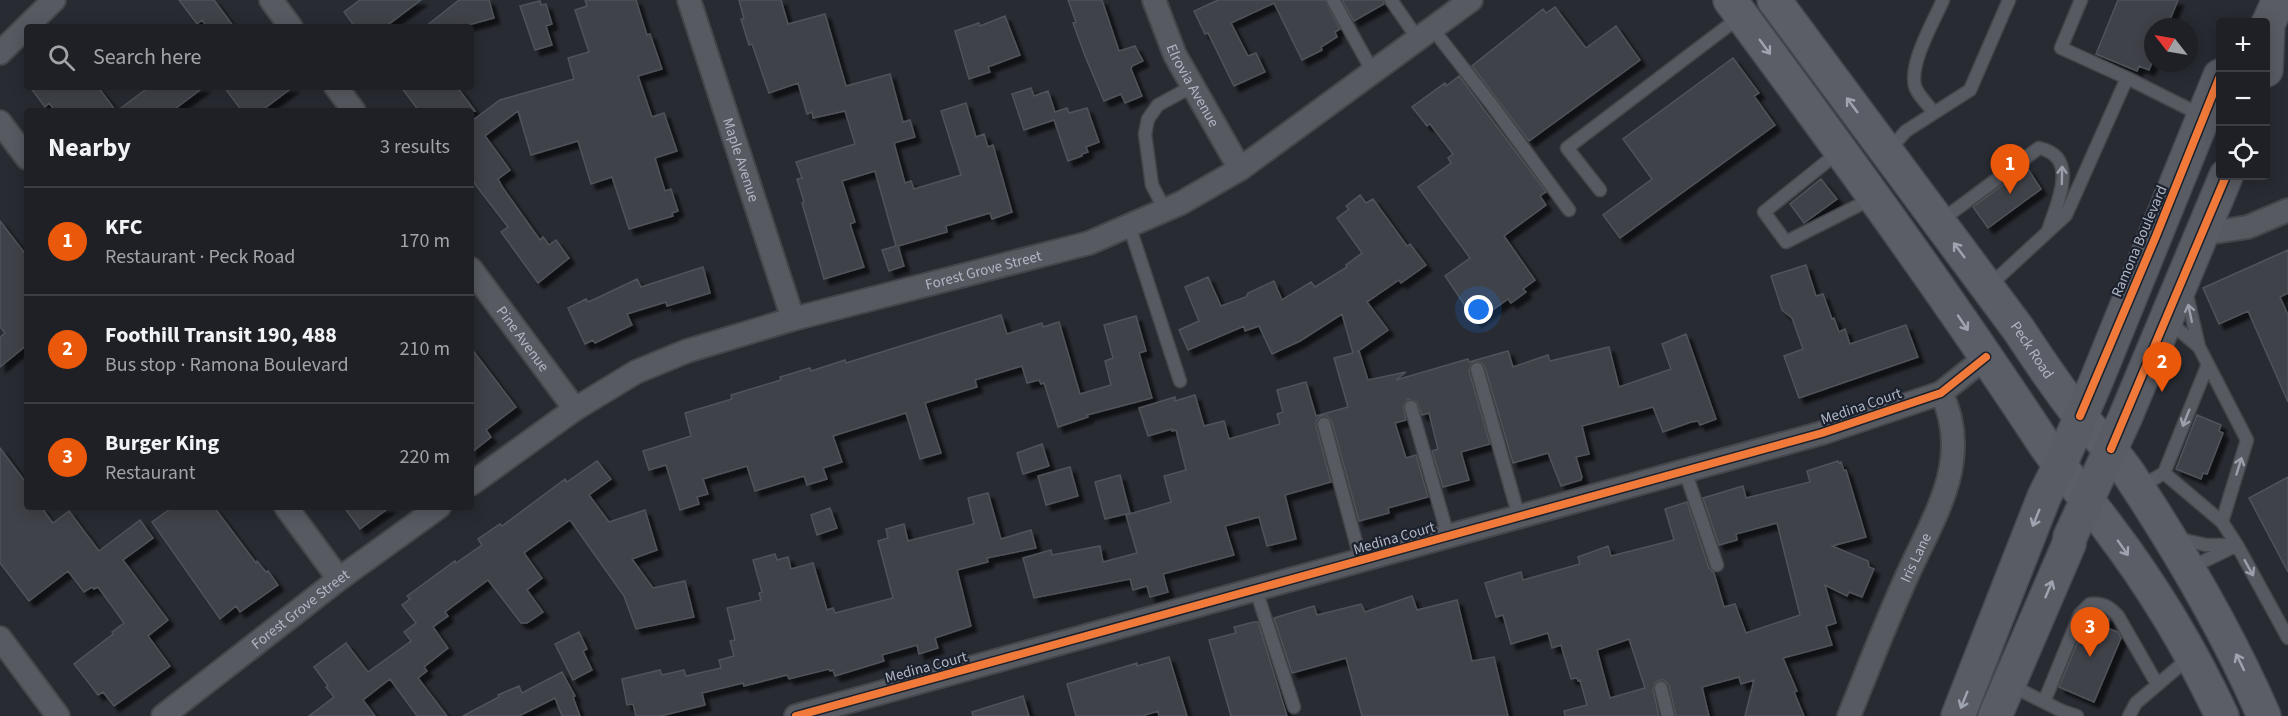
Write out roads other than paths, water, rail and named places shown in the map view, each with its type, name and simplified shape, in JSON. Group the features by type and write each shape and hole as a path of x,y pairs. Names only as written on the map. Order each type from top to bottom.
{"main road":[{"name":"Peck Road","path":"1774,0 1988,287 2080,416 2111,449 2150,481 2168,536 2189,568 2240,662 2264,716"},
{"path":"1736,8 1858,173 2038,435 2155,592 2222,716"},
{"name":"Ramona Boulevard","path":"1958,716 2044,497 2060,465 2216,86"},
{"path":"1858,173 1887,152"},
{"path":"1995,716 2224,180"}],"street":[{"path":"30,24 54,0"},
{"path":"271,0 289,24"},
{"name":"Maple Avenue","path":"689,0 793,319"},
{"name":"Elrovia Avenue","path":"1154,0 1174,55 1240,169"},
{"name":"Forest Grove Street","path":"474,482 575,409 636,372 687,351 793,319 1089,243 1181,203 1240,169 1469,1"},
{"path":"0,53 24,29"},
{"path":"338,90 352,108"},
{"path":"0,122 24,154"},
{"path":"2202,234 2248,227 2288,210"},
{"name":"Pine Avenue","path":"474,273 575,409"},
{"name":"Medina Court","path":"796,716 1822,433 1941,393 1986,357"},
{"name":"Iris Lane","path":"1849,716 1902,586 1947,486 1952,461 1953,435 1949,408 1941,393"},
{"path":"288,510 339,579"},
{"name":"Forest Grove Street","path":"164,716 339,579 435,510"},
{"path":"0,638 58,716"}],"lane":[{"path":"1333,0 1373,72"},
{"path":"1391,0 1492,105 1569,210"},
{"path":"1934,113 1915,87 1915,75 1918,58 1943,0"},
{"path":"1887,152 1906,131 1970,90 2009,0"},
{"path":"2081,0 2061,48 2204,116"},
{"path":"1600,190 1568,148 1736,8"},
{"path":"1988,287 2066,215 2127,78"},
{"path":"1165,210 1152,184 1145,135 1148,119 1158,105 1192,86"},
{"path":"1939,222 2040,148 2056,157 2063,166 2063,182 2048,232"},
{"path":"1858,173 1786,242 1764,212 1858,173"},
{"path":"1129,225 1180,381"},
{"path":"2183,278 2199,347 2247,440 2222,522"},
{"path":"2166,319 2199,347"},
{"path":"2208,364 2150,481 2222,522 2288,638"},
{"path":"1477,369 1519,517"},
{"path":"1411,407 1448,536"},
{"path":"1324,424 1361,561"},
{"path":"1685,471 1717,565"},
{"path":"2168,536 2206,545 2237,545"},
{"path":"2189,568 2237,545"},
{"path":"1257,590 1294,707"},
{"path":"2044,702 2080,614 2090,604 2100,603 2110,607 2118,616 2157,684"},
{"path":"2129,716 2136,703 2191,656"},
{"path":"2009,684 2077,716"},
{"path":"1661,688 1668,716"}],"place":[{"name":"KFC","path":"2010,194"},
{"name":"Foothill Transit 190, 488","path":"2162,392"},
{"name":"Burger King","path":"2090,657"}]}
